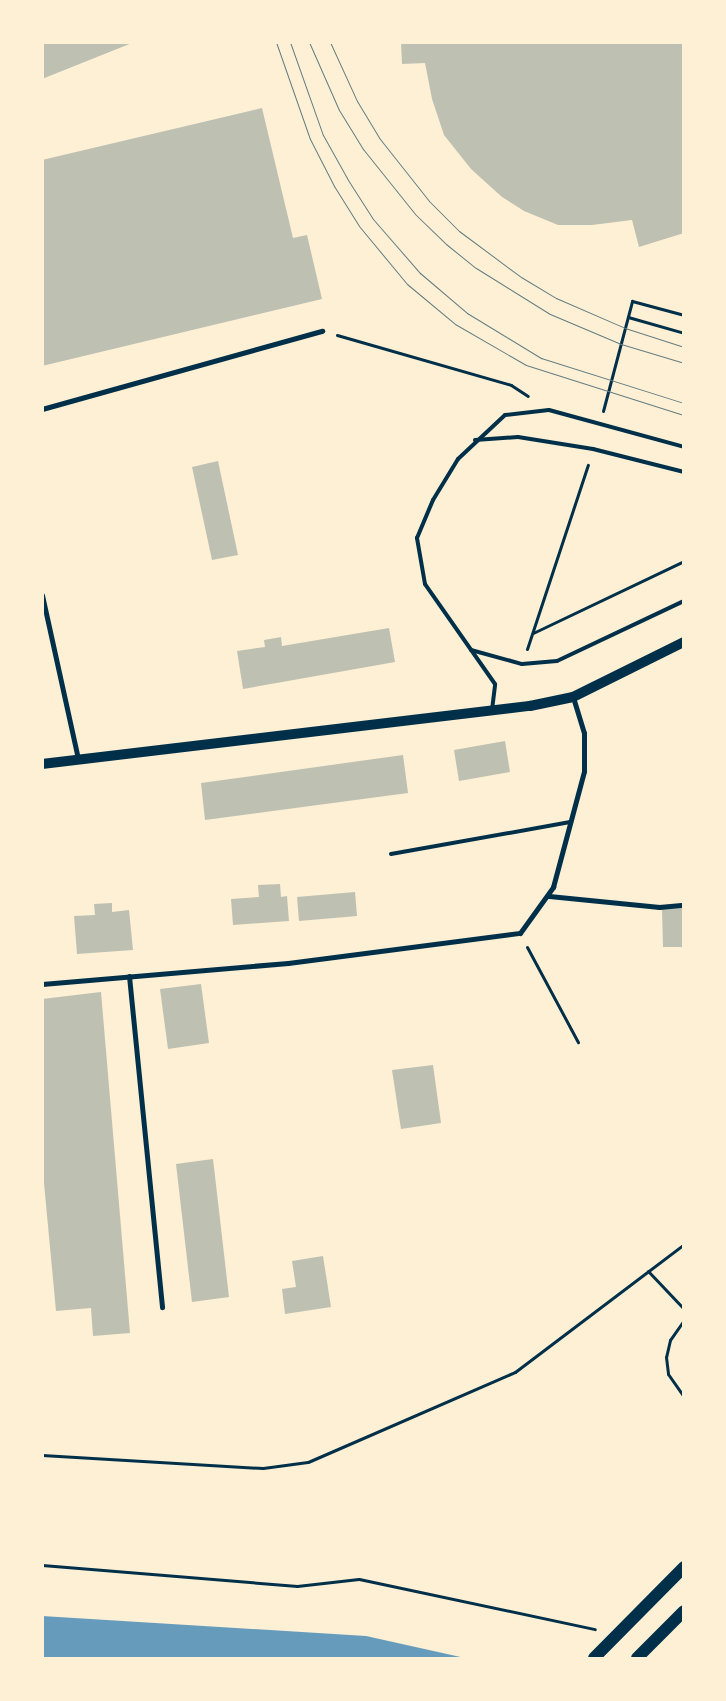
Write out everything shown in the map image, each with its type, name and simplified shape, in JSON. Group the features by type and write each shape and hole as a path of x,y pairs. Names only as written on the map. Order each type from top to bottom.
{"main road":[{"path":"42,764 492,713 573,697 684,642"},
{"path":"594,1658 684,1568"},
{"path":"637,1658 684,1611"}],"street":[{"path":"42,409 322,331"},
{"path":"42,595 78,759"},
{"path":"42,984 288,963 520,933 549,896 584,771 584,733 573,697"},
{"path":"549,896 659,907 684,905"},
{"path":"129,976 162,1307"}],"lane":[{"path":"492,713 495,684 425,584 417,538 433,500 458,459 476,440 506,415 549,410 684,447"},
{"path":"476,440 518,437 593,449 684,472"},
{"path":"471,650 522,664 557,661 684,602"},
{"path":"391,854 570,822"}],"path":[{"path":"599,424 632,301 684,315"},
{"path":"628,317 684,333"},
{"path":"322,331 511,385 534,399"},
{"path":"522,664 593,449"},
{"path":"533,633 684,561"},
{"path":"520,933 578,1042"},
{"path":"42,1455 262,1468 308,1462 515,1372 684,1244"},
{"path":"648,1271 684,1310"},
{"path":"684,1320 670,1340 666,1357 668,1374 684,1397"},
{"path":"42,1565 297,1586 359,1579 597,1629"}],"water":[{"path":"42,1616 366,1636 465,1658 43,1658"}],"building":[{"path":"42,42 132,42 132,43 42,79"},
{"path":"401,42 684,42 684,233 639,247 632,220 592,225 558,225 524,211 502,197 471,169 444,135 432,99 425,63 402,64"},
{"path":"262,108 293,238 307,235 322,299 42,366 42,160"},
{"path":"218,461 238,555 212,560 192,467"},
{"path":"389,628 395,662 243,689 237,651 265,647 264,640 281,637 282,646"},
{"path":"505,741 510,772 459,781 454,750"},
{"path":"403,755 408,793 205,820 201,783"},
{"path":"280,884 281,897 287,896 289,921 233,925 231,899 259,897 258,885"},
{"path":"355,892 357,916 299,921 297,897"},
{"path":"112,903 112,912 129,910 133,950 77,954 74,916 95,915 94,904"},
{"path":"684,908 684,947 663,947 662,909"},
{"path":"201,984 209,1043 168,1049 160,989"},
{"path":"101,992 130,1333 93,1336 91,1308 56,1311 42,1162 42,999"},
{"path":"433,1065 441,1123 401,1129 392,1070"},
{"path":"213,1159 229,1297 192,1302 176,1164"},
{"path":"323,1256 331,1307 285,1314 282,1289 296,1287 292,1261"}],"tram line":[{"path":"276,42 310,139 334,186 359,226 407,284 455,324 526,365 684,415"},
{"path":"290,42 323,135 348,180 373,219 420,273 467,313 541,358 684,403"},
{"path":"309,42 339,110 363,149 415,214 446,244 476,268 550,314 621,344 684,363"},
{"path":"330,42 357,101 380,139 430,202 459,231 521,277 556,298 625,328 684,347"}]}
